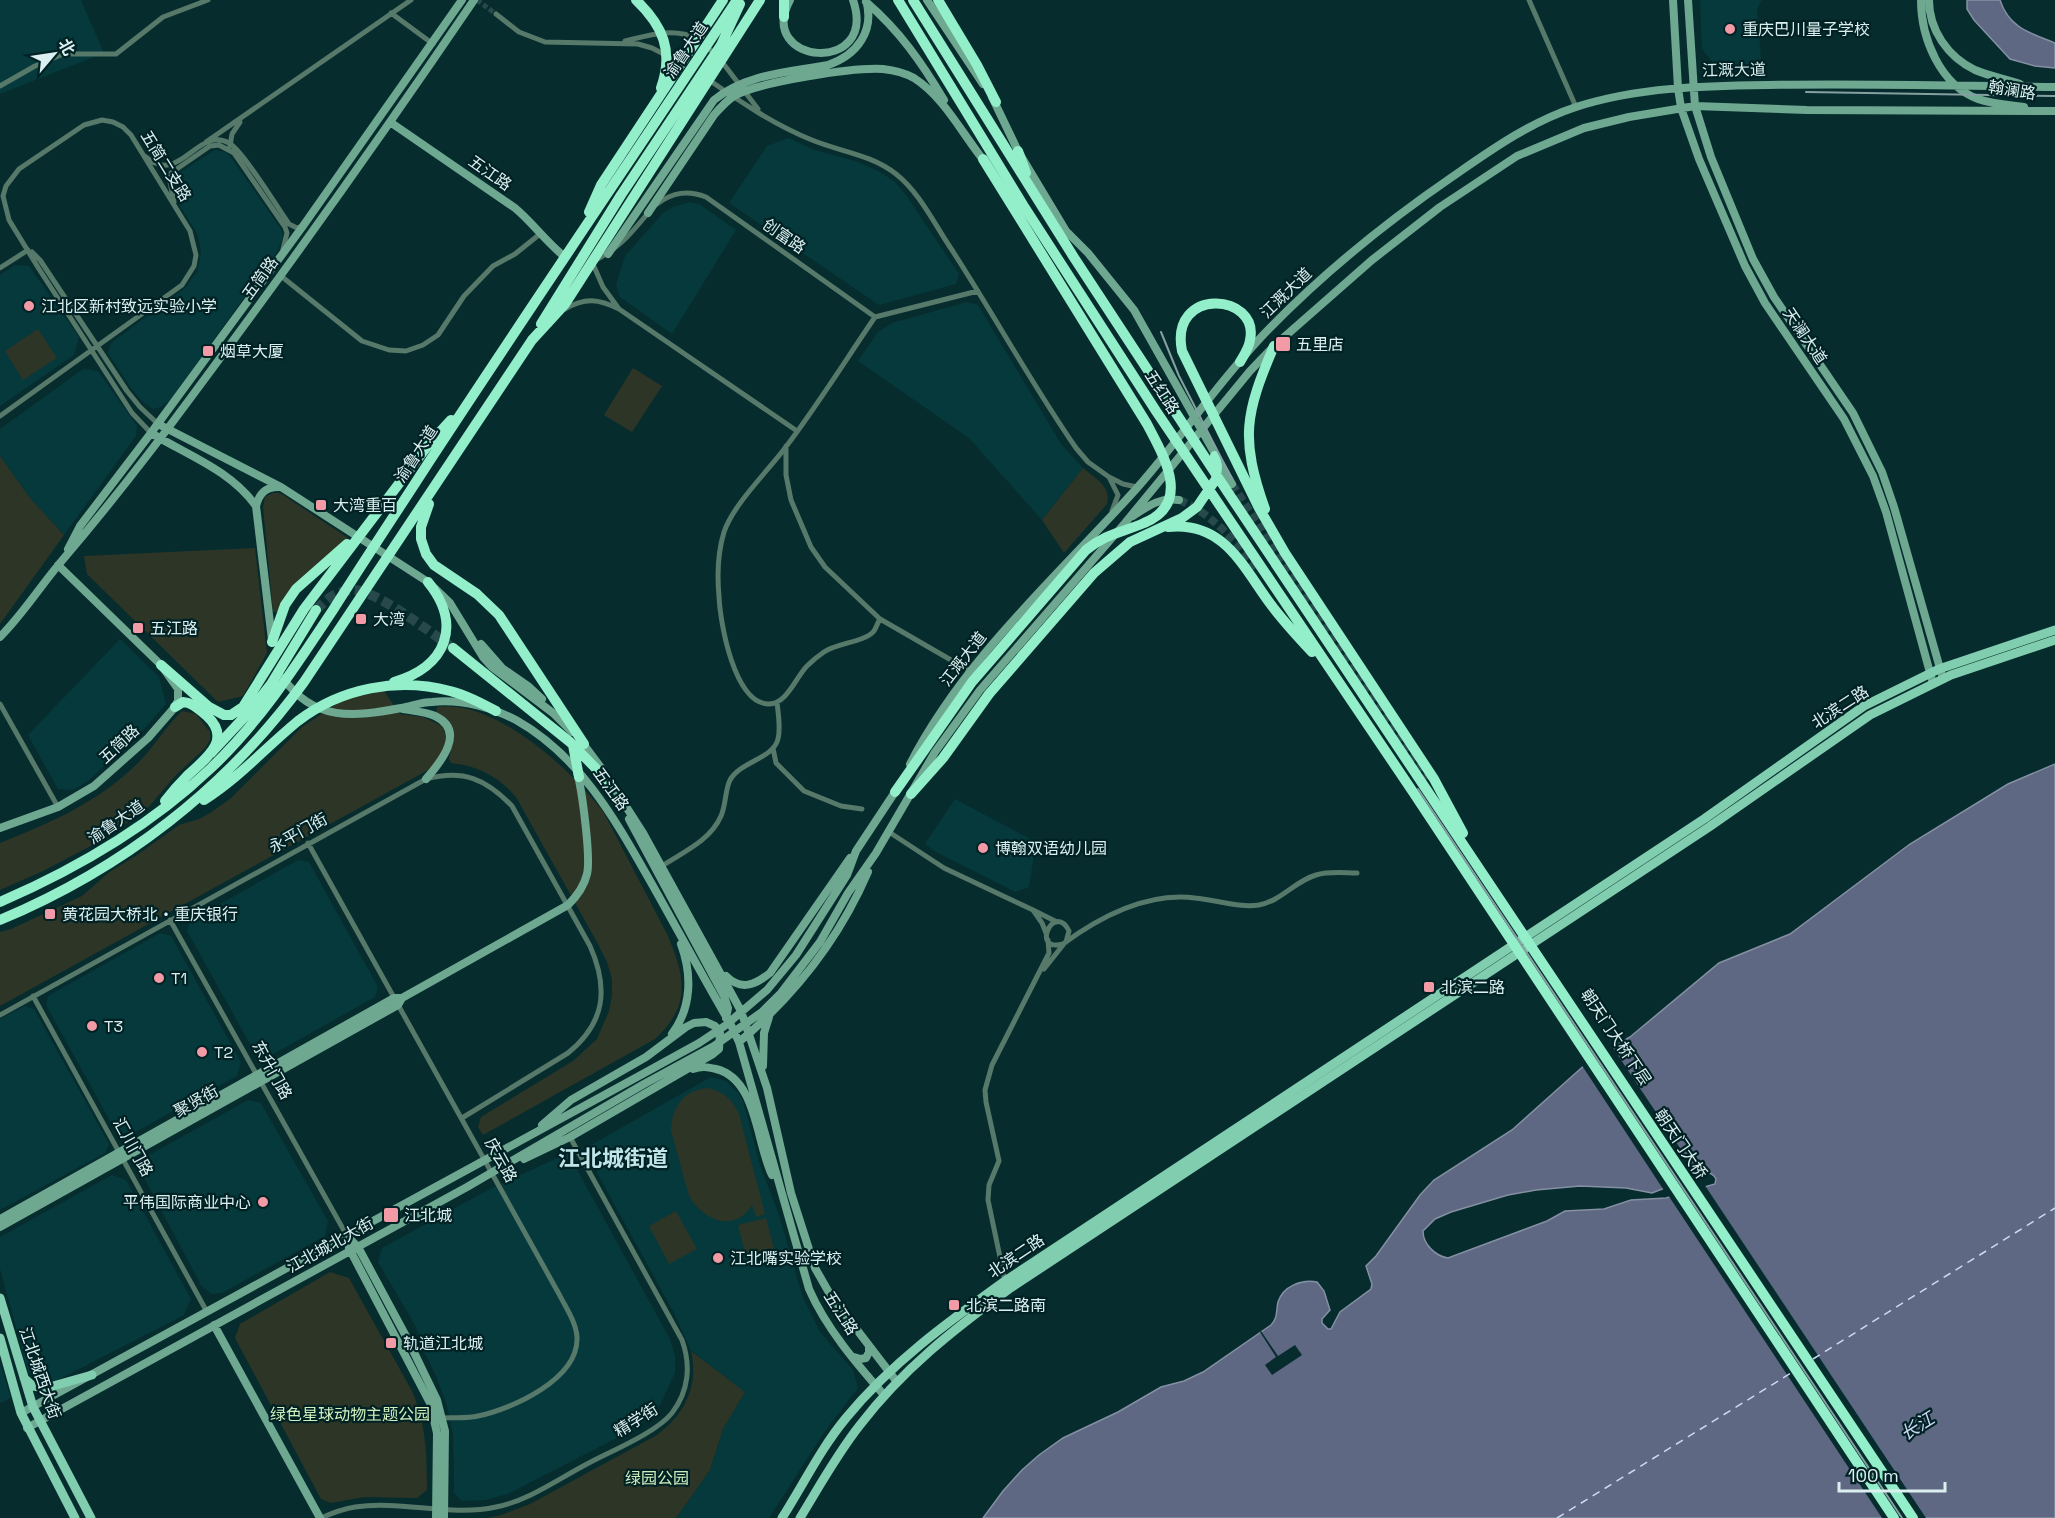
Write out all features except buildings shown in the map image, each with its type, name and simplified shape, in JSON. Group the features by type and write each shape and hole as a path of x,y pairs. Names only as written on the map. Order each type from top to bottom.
{"highway":[{"path":"636,0 657,24 667,52 668,68 655,103"},
{"path":"532,340 655,103 723,0"},
{"name":"渝鲁大道","path":"0,902 59,875 146,823 209,770 252,725 304,655 473,395 739,0"},
{"path":"652,180 760,0"},
{"path":"784,0 784,17"},
{"name":"五红路","path":"898,0 1025,208 1156,411 1412,793"},
{"name":"五红路","path":"913,0 1167,399 1429,782"},
{"path":"939,0 996,102"},
{"path":"1018,151 1034,193 1070,237"},
{"path":"895,792 972,682 1086,550 1101,539 1123,529 1145,523 1162,512 1170,496 1170,475 1167,465 1147,424 983,159"},
{"name":"渝鲁大道","path":"0,920 66,890 108,866 173,820 237,762 275,720 304,682 438,484 532,340 556,315 652,180"},
{"path":"1025,208 1046,261"},
{"path":"1240,362 1250,343 1251,333 1243,314 1224,303 1212,303 1200,307 1189,315 1182,324 1180,338 1182,351 1241,474 1285,553 1429,782"},
{"path":"1274,346 1250,411 1248,432 1250,458 1265,509 1285,553"},
{"path":"161,665 217,712 224,715 237,712 251,697 282,642 304,609 429,444 473,395"},
{"path":"911,794 943,758 989,694 1094,573 1122,548 1182,518 1197,507 1216,479 1215,456"},
{"path":"438,484 421,527 421,539 426,554 435,565 481,597 499,615 584,744"},
{"path":"273,645 285,604 296,589 368,526"},
{"path":"1150,532 1184,526 1207,532 1218,539 1236,555 1282,619 1335,676"},
{"path":"173,820 234,780 281,736 311,712 345,695 404,680 422,670 437,657 447,630 445,610 441,599 428,582"},
{"path":"481,597 566,728 576,757 579,777"},
{"path":"146,823 180,783 212,753 250,711 271,684 316,610"},
{"path":"453,648 570,742 614,788"},
{"path":"386,685 419,686 449,691 496,711"},
{"path":"175,706 188,702 211,720 218,731 218,738 212,753"},
{"name":"朝天门大桥","path":"1429,782 1492,889 1913,1518"},
{"name":"朝天门大桥","path":"1412,793 1894,1518"}],"main road":[{"name":"五简路","path":"0,637 31,603 58,565 80,526 282,255 462,0"},
{"name":"五简路","path":"58,565 88,532 161,439 281,276 474,0"},
{"path":"790,0 784,17 785,29 798,47 819,54 840,48 851,38 858,21 854,4"},
{"path":"608,254 652,180 706,109 726,90 749,80 838,62 859,46 866,34 869,21 865,0"},
{"path":"865,0 908,45 983,159 1025,208"},
{"path":"927,0 965,60 996,102 1018,151 1070,237 1088,253 1134,310 1215,456 1229,488"},
{"name":"天澜大道","path":"1673,0 1681,108 1699,159 1745,266 1765,303 1844,419 1873,476 1886,512 1933,683"},
{"name":"天澜大道","path":"1688,0 1695,106 1715,167 1753,259 1774,297 1853,413 1882,472 1941,674"},
{"name":"翰澜路","path":"1921,0 1923,27 1932,52 1950,79 1964,92 1979,100 2055,112"},
{"name":"翰澜路","path":"1929,0 1929,12 1937,34 1963,63 1977,71 2055,94"},
{"path":"648,213 722,105 734,96 759,86 866,69 885,69 912,77 922,84 958,124"},
{"name":"江溉大道","path":"642,1080 726,1025 767,990 796,955 847,875 856,851 895,792 922,741 970,671 1066,562 1137,487 1265,333 1336,265 1428,194 1508,139 1542,121 1576,107 1626,95 1693,86 1815,84 2055,87"},
{"name":"江溉大道","path":"642,1080 714,1046 762,1012 781,993 820,942 848,893 889,832 935,752 980,690 1250,371 1274,346 1372,260 1440,207 1517,156 1584,128 1681,108 1695,106 1807,110 2055,112"},
{"name":"五江路","path":"390,122 515,208 552,247 565,257"},
{"name":"五江路","path":"158,424 281,487 413,570 441,592 459,616 483,657 492,667 553,713 584,744 662,866 741,1011 767,1088 791,1193 809,1253 831,1296 897,1382"},
{"path":"151,433 220,471 246,492 256,506"},
{"path":"256,506 258,497 263,491 270,487 281,487"},
{"path":"1127,519 1158,501 1167,498 1179,500"},
{"name":"五江路","path":"256,506 273,645 283,678 293,692 315,708 340,714 377,712 431,702 458,701 496,711 517,721 539,736 579,772 612,814 676,918 739,1042 804,1273 816,1305 834,1333 884,1395"},
{"path":"58,565 161,665 178,689 179,694 175,706"},
{"path":"459,616 502,668 539,695 569,745 579,777 588,867 583,884 568,905"},
{"name":"北滨二路","path":"800,1518 859,1426 884,1395 948,1334 1009,1289 1709,827 1870,715 1933,683 1941,674 2055,630"},
{"name":"北滨二路","path":"782,1518 834,1434 875,1385 950,1321 1005,1281 1704,819 1864,706 1929,674 1941,674 2055,640"},
{"name":"五简路","path":"0,828 58,807 94,786 148,738 175,706"},
{"path":"400,708 436,717 446,726 449,743 447,754 426,779"},
{"name":"朝天门大桥下层","path":"1429,782 1918,1518"},
{"path":"614,788 676,918 724,996 728,1008 723,1029 714,1046"},
{"path":"1412,793 1889,1518"},
{"path":"730,1025 770,973 856,851"},
{"path":"739,1042 770,1016 820,957 856,898 876,853"},
{"name":"聚贤街","path":"0,1219 121,1155 568,905"},
{"path":"667,1041 682,1018 689,986 676,918"},
{"path":"720,970 735,983 747,986 770,973"},
{"path":"767,1088 762,1059 770,1016"},
{"path":"467,1186 570,1137 713,1054 718,1049 720,1032 715,1026 706,1022 694,1023 646,1057 571,1100 530,1136"},
{"path":"681,1073 703,1066 724,1071 739,1083 747,1095 764,1159 782,1195"},
{"name":"江北城北大街","path":"21,1413 530,1136 642,1080"},
{"name":"江北城北大街","path":"27,1428 467,1186 642,1080"},
{"name":"聚贤街","path":"0,1227 121,1155"},
{"name":"东升门路","path":"347,1236 439,1419 446,1447 440,1514"},
{"name":"江北城西大街","path":"0,1298 33,1407 91,1518"},
{"path":"214,1325 321,1518"},
{"name":"江北城西大街","path":"0,1338 27,1428 75,1518"},
{"path":"854,1357 866,1358 869,1347"},
{"path":"24,1378 33,1386 45,1388 92,1375"}],"street":[{"path":"0,86 35,66 63,54 117,54 163,17 208,0"},
{"path":"141,152 152,162 168,166 250,113 411,0"},
{"path":"1529,0 1576,107"},
{"path":"391,13 433,44"},
{"path":"496,14 519,32 545,42 622,42 652,48 688,66 771,120 814,141 862,155 882,164 899,176 913,190 1076,448 1088,462 1109,477 1123,484 1137,487"},
{"path":"622,42 669,32 690,36 701,41 719,58 755,106 771,120"},
{"path":"250,113 234,129 230,143 234,153 285,227 286,239 282,255"},
{"name":"五简二支路","path":"94,349 182,285 189,276 196,255 190,231 131,135 123,127 102,120 93,121 19,169 6,186 3,196 9,220 28,250 40,260 132,413 151,433"},
{"path":"206,142 220,140 230,143 289,224 297,228 303,226"},
{"path":"175,206 170,177 176,169 210,146 219,145 234,153"},
{"name":"创富路","path":"592,262 608,254 630,236 661,201 675,194 690,192 706,197 875,317"},
{"path":"281,276 362,341 389,350 406,351 423,345 438,335 465,296 493,266 515,254 540,234"},
{"path":"0,268 28,250"},
{"path":"592,262 603,287 619,309"},
{"path":"880,619 874,631 865,637 825,651 806,667 788,692 777,702 769,704 762,702 752,696 743,685 726,644 718,596 719,561 724,532 729,521 797,431 875,317 978,291"},
{"path":"556,315 573,304 592,299 619,309 797,431"},
{"path":"0,416 94,349"},
{"name":"五简二支路","path":"94,349 140,407 158,424"},
{"path":"786,446 786,476 791,500 811,547 825,567 880,619 970,671"},
{"path":"1109,477 1118,495 1110,516"},
{"path":"662,866 710,834 721,816 730,781 740,769 773,748 778,739 777,702"},
{"path":"0,704 58,807"},
{"path":"773,748 776,763 804,791 841,806 862,809"},
{"name":"永平门街","path":"0,1015 426,779 444,774 461,775 480,781 498,792 512,806 568,905 598,964 602,981 602,997 598,1014 580,1043 568,1053 462,1118"},
{"path":"889,832 944,868 1058,922 1077,930 1100,922"},
{"name":"庆云路","path":"308,843 398,1000 515,1214 570,1315 577,1336 570,1364 554,1381 518,1402 477,1416 439,1419"},
{"path":"1047,937 1053,944 1065,943 1130,906 1160,898 1194,897 1241,904 1261,904 1279,897 1317,874 1358,873"},
{"path":"1005,1281 987,1200 989,1185 999,1161 986,1102 986,1090 992,1065 1049,953 1042,923 1033,910"},
{"name":"东升门路","path":"170,920 347,1236"},
{"path":"1047,937 1051,924 1058,922"},
{"path":"1036,979 1065,943 1069,932 1066,925"},
{"name":"汇川门路","path":"33,996 207,1312"},
{"name":"精学街","path":"321,1518 356,1507 440,1514 497,1507 521,1499 651,1430 670,1415 684,1391 688,1362 682,1340 570,1137"}],"shaded area":[{"path":"0,0 81,0 104,53 0,94"},
{"name":"重庆巴川量子学校","path":"1700,0 1762,0 1757,9 1762,69 1719,70 1702,49"},
{"path":"789,138 812,149 858,162 894,181 906,195 959,274 956,284 879,305 729,203 767,146"},
{"path":"215,150 225,152 230,156 281,229 282,240 278,250 171,399 161,407 153,409 143,402 131,388 108,353 111,343 185,288 197,272 201,253 198,235 180,206 175,183 177,174"},
{"path":"690,202 699,204 736,230 672,334 620,297 616,285 625,256 663,213"},
{"name":"江北区新村致远实验小学","path":"15,265 29,266 79,337 74,355 0,406 0,275"},
{"path":"967,302 978,305 1061,444 1083,468 1042,520 969,438 858,361 878,332 892,323"},
{"path":"83,369 98,371 137,426 136,436 64,535 30,498 0,456 0,429"},
{"path":"120,639 159,677 166,704 142,731 88,781 73,790 58,789 28,735"},
{"name":"博翰双语幼儿园","path":"955,799 1036,842 1029,887 1015,892 936,852 925,844"},
{"path":"298,860 309,862 378,987 375,997 268,1057 255,1053 187,931 190,921"},
{"path":"160,933 171,936 241,1062 237,1076 130,1135 115,1130 46,1005 48,996"},
{"path":"25,1006 34,1009 109,1144 105,1153 0,1210 0,1019"},
{"name":"江北嘴实验学校","path":"711,1077 726,1081 743,1101 760,1165 780,1218 803,1298 820,1332 853,1370 858,1388 825,1431 769,1518 676,1518 710,1470 723,1429 745,1392 691,1351 674,1313 584,1149"},
{"path":"248,1100 261,1103 328,1221 325,1236 222,1293 211,1294 201,1285 140,1170 144,1158"},
{"path":"568,1153 670,1339 675,1356 675,1373 661,1403 640,1426 508,1494 485,1500 462,1501 454,1493 453,1434 447,1406 416,1327 378,1262 382,1248 490,1189"},
{"path":"112,1175 126,1180 191,1299 184,1315 56,1381 36,1380 27,1367 0,1269 0,1237"},
{"path":"0,1364 11,1398 0,1403"}],"green space":[{"path":"38,329 57,358 23,380 5,351"},
{"path":"633,368 662,386 632,432 604,415"},
{"path":"0,456 30,498 64,535 0,624"},
{"path":"1083,468 1105,487 1107,504 1064,553 1042,520"},
{"path":"273,493 280,493 348,538 293,587 277,612 273,612 263,507 265,497"},
{"path":"255,548 267,653 243,696 218,702 87,574 84,556"},
{"path":"384,691 400,714 423,717 442,726 445,733 445,745 437,761 428,770 0,1006 0,932 82,896 108,873 179,825 210,813 230,799 302,727 344,699"},
{"path":"437,707 459,707 483,714 507,726 530,741 573,777 604,813 667,934 681,977 682,990 675,1014 655,1039 483,1135 478,1127 481,1117 573,1061 597,1039 609,1011 612,979 598,944 516,797 502,783 487,773 451,763 449,759 452,745 436,713"},
{"path":"182,711 196,714 210,732 210,740 146,810 100,841 43,871 0,890 0,843 56,819 106,789 138,763"},
{"path":"708,1088 727,1097 739,1114 765,1214 756,1217 752,1205 745,1214 737,1219 719,1220 702,1212 689,1196 671,1131 672,1122 680,1101 692,1092"},
{"path":"676,1211 697,1249 669,1264 649,1226"},
{"path":"766,1218 775,1252 747,1260 738,1225"},
{"name":"绿色星球动物主题公园","path":"330,1272 349,1278 417,1403 425,1440 427,1490 417,1498 364,1497 331,1503 321,1499 235,1338 240,1324"},
{"name":"绿园公园","path":"691,1351 745,1392 723,1429 710,1470 676,1518 487,1518 530,1504 657,1435 667,1427 688,1398 693,1376"}],"water":[{"path":"1967,0 2000,0 2009,17 2021,28 2055,43 2055,68 2035,66 2010,59 1974,20 1967,9"},
{"name":"长江","path":"2055,764 2055,1518 983,1518 1022,1470 1063,1438 1118,1412 1161,1387 1184,1381 1203,1372 1271,1325 1276,1317 1280,1296 1294,1285 1317,1282 1324,1291 1330,1310 1322,1319 1322,1323 1331,1329 1340,1312 1371,1289 1372,1284 1366,1266 1434,1180 1512,1130 1588,1062 1630,1037 1719,963 1790,934 1910,844 2008,784","holes":["1704,1173 1714,1176 1715,1184 1666,1198 1631,1200 1604,1209 1565,1211 1547,1221 1448,1258 1431,1249 1424,1236 1423,1231 1435,1219 1508,1195 1580,1186 1626,1188 1652,1193"]}],"pier":[{"path":"1611,1045 1700,1178 1665,1192 1581,1064"},
{"path":"1704,1184 1926,1518 1882,1518 1668,1195"},
{"path":"1261,1331 1278,1356 1295,1345 1302,1355 1272,1375 1265,1365 1276,1357"}],"ferry route":[{"path":"1813,1359 2055,1208"},
{"path":"1557,1518 1791,1373"}],"tunnel":[{"path":"477,0 496,14"},
{"path":"1232,484 1426,780"},
{"path":"1179,500 1213,521 1233,540 1259,571"},
{"path":"316,610 328,599 341,592 352,590 362,592 389,604 453,648"}],"railway":[{"path":"1806,92 2055,96"},
{"path":"1161,332 1179,376 1232,479"},
{"path":"1418,789 1902,1518"}],"place":[{"name":"重庆巴川量子学校","path":"1730,29"},
{"name":"江北区新村致远实验小学","path":"29,306"},
{"name":"五里店","path":"1283,344"},
{"name":"烟草大厦","path":"208,351"},
{"name":"大湾重百","path":"321,505"},
{"name":"大湾","path":"361,619"},
{"name":"五江路","path":"138,628"},
{"name":"博翰双语幼儿园","path":"983,848"},
{"name":"黄花园大桥北‧重庆银行","path":"50,914"},
{"name":"T1","path":"159,978"},
{"name":"北滨二路","path":"1429,987"},
{"name":"T3","path":"92,1026"},
{"name":"T2","path":"202,1052"},
{"name":"平伟国际商业中心","path":"263,1202"},
{"name":"江北城","path":"391,1215"},
{"name":"江北嘴实验学校","path":"718,1258"},
{"name":"北滨二路南","path":"954,1305"},
{"name":"轨道江北城","path":"391,1343"}],"district":[{"name":"江北城街道","path":"613,1158"}]}
